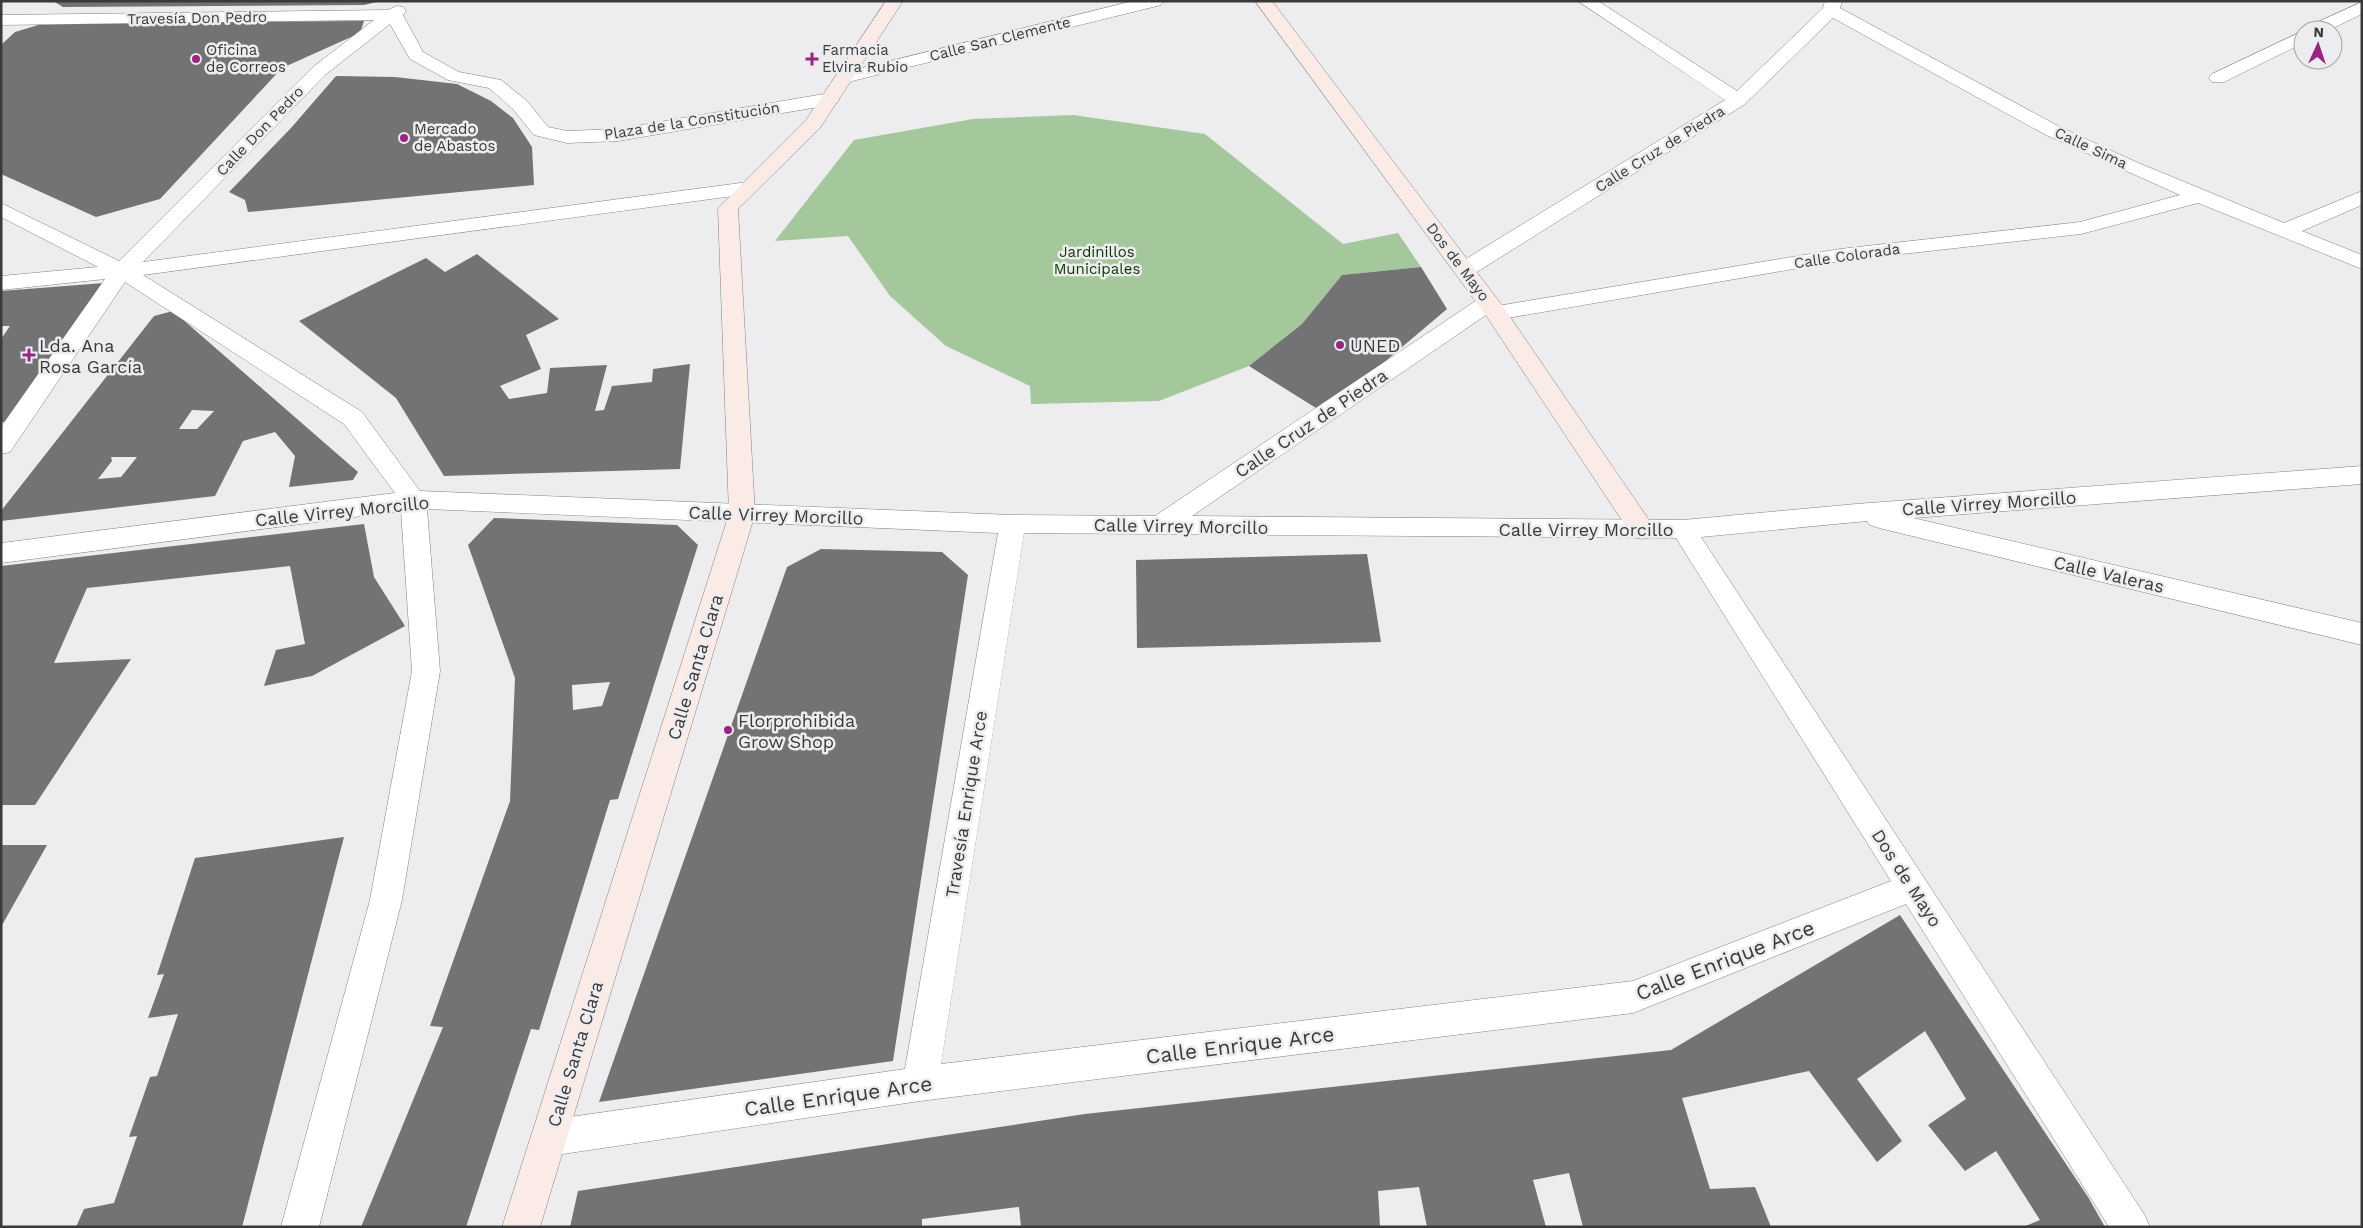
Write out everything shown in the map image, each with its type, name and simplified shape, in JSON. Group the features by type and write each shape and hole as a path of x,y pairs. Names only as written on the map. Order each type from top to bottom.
{"street":[{"path":"1,14 16,1"},
{"name":"Calle Santa Clara","path":"521,1227 742,514 728,208 813,124 895,1"},
{"name":"Calle San Clemente","path":"844,78 1155,1"},
{"name":"Dos de Mayo","path":"1263,1 1492,308 1642,530"},
{"path":"1586,1 1738,100"},
{"path":"1832,6 1852,1"},
{"name":"Calle Cruz de Piedra","path":"1464,270 1738,100 1832,6"},
{"name":"Calle Sima","path":"1832,6 2053,131 2197,197 2286,230 2362,263"},
{"path":"2335,20 2362,7"},
{"name":"Travesía Don Pedro","path":"1,20 400,8"},
{"name":"Plaza de la Constitución","path":"400,8 416,55 454,76 495,84 520,105 541,131 567,136 618,135 830,99"},
{"name":"Calle Don Pedro","path":"1,446 122,272 319,71 400,8"},
{"path":"2218,78 2293,41"},
{"path":"1,283 122,272 748,188"},
{"name":"Calle Colorada","path":"1492,308 1840,255 2081,228 2197,197"},
{"path":"2286,230 2362,197"},
{"path":"1,209 122,272 353,418 413,500 426,671 386,900 300,1227"},
{"name":"Calle Cruz de Piedra","path":"1159,526 1492,308"},
{"name":"Calle Virrey Morcillo","path":"1,553 413,500 1012,524 1642,530 1683,529 1856,513 2362,475"},
{"name":"Calle Valeras","path":"1856,513 2362,634"},
{"name":"Travesía Enrique Arce","path":"920,1084 1012,524"},
{"name":"Dos de Mayo","path":"1683,529 2131,1227"},
{"name":"Calle Enrique Arce","path":"549,1138 920,1084 1633,997 1913,887"}],"green space":[{"name":"Jardinillos Municipales","path":"1073,115 1205,134 1343,244 1398,233 1421,267 1342,275 1302,324 1249,366 1159,401 1031,404 1030,386 946,346 890,296 848,236 775,241 854,140 973,119"}],"building":[{"path":"53,1 377,2 364,5 63,7"},
{"path":"364,21 360,33 282,68 160,199 96,217 1,174 1,45 15,32 45,23"},
{"name":"Mercado de Abastos","path":"336,76 395,77 457,84 491,101 513,118 532,147 534,185 248,212 245,200 229,192 291,128"},
{"path":"477,254 559,319 526,335 541,369 500,386 509,399 547,393 550,368 607,365 595,411 604,410 612,386 652,382 653,369 690,364 680,469 444,476 396,398 299,321 426,258 445,272"},
{"name":"UNED","path":"1421,267 1447,309 1324,413 1249,366 1302,324 1342,275"},
{"path":"104,283 6,422 1,422 1,339 10,326 1,326 1,291"},
{"path":"173,311 358,472 353,480 289,487 295,456 275,432 243,441 215,496 1,521 1,511 154,316","holes":["192,410 214,411 197,429 179,429","111,457 137,457 121,477 98,479 112,461"]},
{"path":"494,518 677,525 698,545 618,799 610,800 539,1030 531,1029 466,1227 361,1227 443,1027 430,1026 510,801 515,678 468,545","holes":["610,682 602,706 573,710 572,685"]},
{"path":"364,524 374,577 405,626 312,676 264,686 276,650 305,644 290,566 87,588 54,663 131,659 35,805 1,805 1,566"},
{"path":"821,549 942,552 968,575 893,1061 599,1102 787,567"},
{"path":"1367,554 1381,642 1137,648 1136,560"},
{"path":"344,837 242,1227 76,1227 84,1209 114,1203 137,1136 129,1137 150,1077 157,1076 178,1014 148,1018 164,974 157,975 195,858"},
{"path":"1,845 47,845 1,927"},
{"path":"1900,915 2088,1197 2105,1227 2023,1227 2040,1220 1996,1151 1965,1171 1928,1125 1966,1099 1925,1031 1857,1079 1902,1141 1877,1162 1809,1071 1682,1098 1710,1189 1755,1187 1771,1227 1583,1227 1569,1173 1533,1180 1546,1227 1427,1227 1419,1187 1378,1191 1380,1226 1375,1227 1021,1227 1019,1207 922,1219 922,1227 570,1227 578,1191 1085,1114 1671,1050"}],"place":[{"name":"Oficina de Correos","path":"196,59"},
{"name":"Farmacia Elvira Rubio","path":"812,59"},
{"name":"Mercado de Abastos","path":"404,138"},
{"name":"UNED","path":"1340,345"},
{"name":"Lda. Ana Rosa García","path":"29,355"},
{"name":"Florprohibida Grow Shop","path":"728,730"}]}
